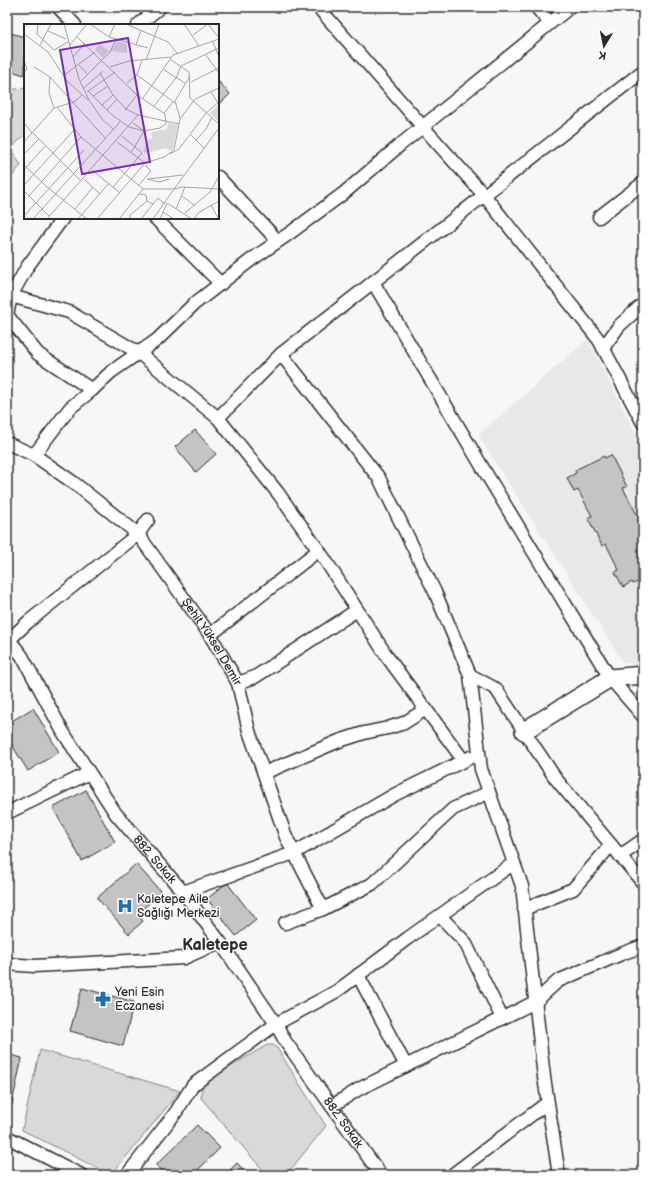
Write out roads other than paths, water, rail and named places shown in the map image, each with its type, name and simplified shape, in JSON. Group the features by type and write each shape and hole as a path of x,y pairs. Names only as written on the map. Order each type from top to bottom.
{"street":[{"path":"58,7 74,24"},
{"path":"139,24 160,7"},
{"path":"318,7 484,195 599,340 643,423"},
{"path":"536,7 550,23"},
{"path":"34,455 70,408 92,390 110,372 157,340 194,304 251,260 344,193 570,7"},
{"path":"218,418 281,354 643,71"},
{"path":"219,178 278,241"},
{"path":"598,217 643,183"},
{"path":"62,219 27,267 9,295 7,315 38,354 92,390"},
{"path":"156,219 221,284"},
{"path":"373,282 484,470 610,678 643,716"},
{"path":"9,295 69,312 138,353 218,418 278,493 319,550 388,658 464,761"},
{"path":"603,348 618,326 643,304"},
{"path":"281,354 379,478 435,592 470,675 481,769 522,886 534,1002 547,1103 559,1175"},
{"name":"Şehit Yüksel Demir","path":"7,443 34,455 74,483 138,534 210,635 238,683 249,731 286,838 323,909"},
{"path":"8,638 138,534 148,520"},
{"path":"210,635 319,550"},
{"path":"238,683 255,677 357,610"},
{"name":"882. Sokak","path":"8,638 22,656 63,732 116,814 183,892 220,942 276,1024 285,1041 381,1175"},
{"path":"470,675 496,689 556,779 643,883"},
{"path":"524,731 610,678 643,675"},
{"path":"264,773 339,741 404,723 426,709"},
{"path":"183,892 294,853 394,795 479,753"},
{"path":"7,813 90,773"},
{"path":"285,923 323,909 372,884 453,809 489,792"},
{"path":"620,856 643,840"},
{"path":"524,909 573,889 611,845"},
{"path":"127,1175 176,1112 193,1084 276,1024 337,991 514,863"},
{"path":"440,916 465,942 502,1018"},
{"path":"7,964 34,966 184,958 220,942"},
{"path":"332,1106 359,1089 534,1002 558,981 643,946"},
{"path":"358,975 406,1066"},
{"path":"452,1175 547,1103"},
{"path":"7,1137 81,1175"}],"place":[{"name":"Kaletepe Aile Sağlığı Merkezi","path":"125,906"},
{"name":"Yeni Esin Eczanesi","path":"103,999"}],"district":[{"name":"Kaletepe","path":"215,944"}]}
